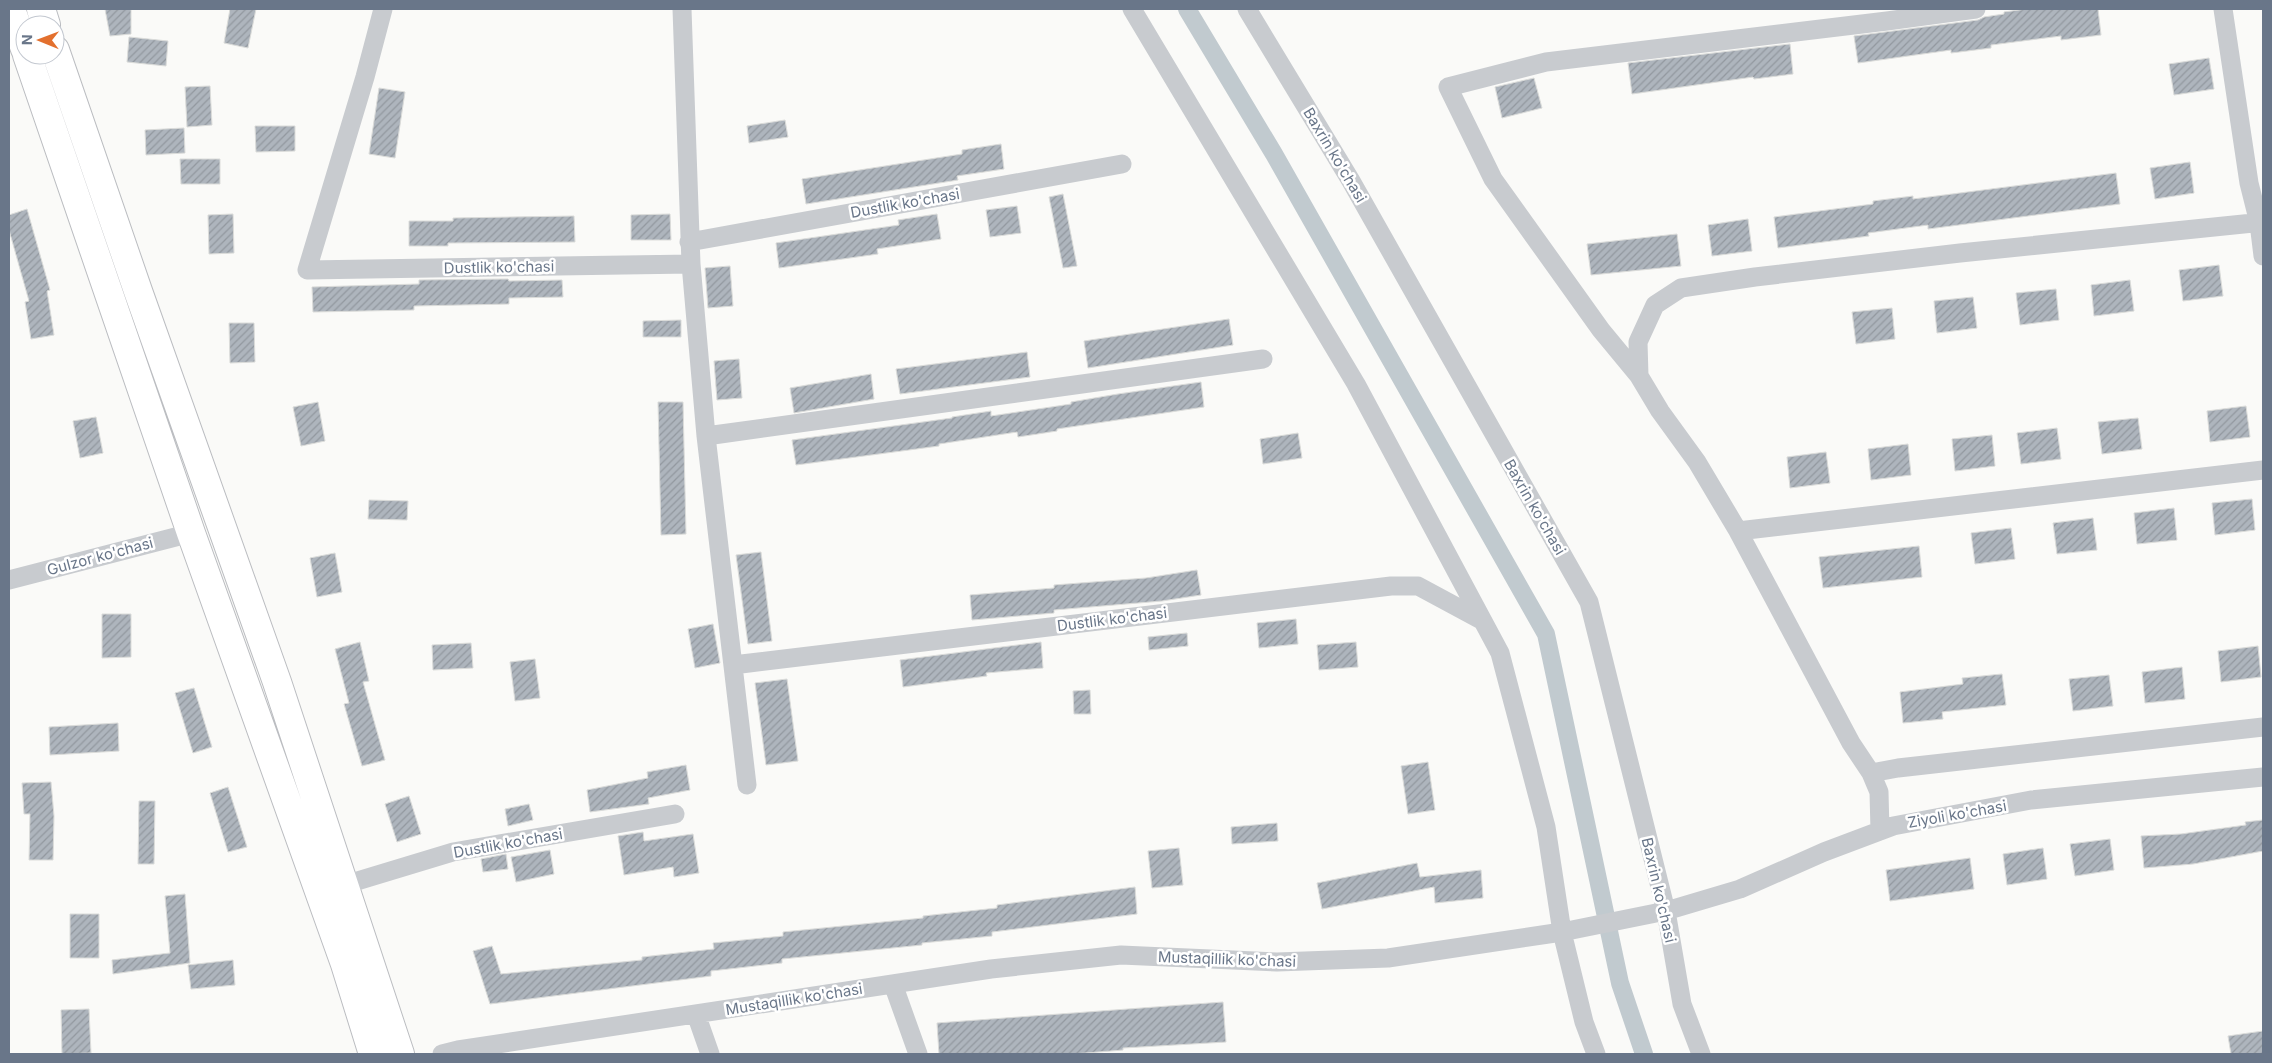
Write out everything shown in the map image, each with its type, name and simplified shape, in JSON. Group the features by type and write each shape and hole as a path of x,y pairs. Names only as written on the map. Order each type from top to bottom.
{"highway":[{"path":"30,65 191,533 345,964 373,1054"},
{"path":"60,65 138,291 220,518 400,1054"},
{"path":"111,301 138,291"}],"street":[{"name":"Dustlik ko'chasi","path":"383,9 365,77 307,270 691,264"},
{"path":"682,9 689,242 706,436 747,785"},
{"path":"1132,9 1356,384 1500,653 1546,827 1562,932 1584,1022 1596,1054"},
{"name":"Baxrin ko'chasi","path":"1247,9 1351,181 1589,602 1666,911 1682,1004 1701,1054"},
{"path":"1880,831 1879,792 1871,773 1851,743 1738,531 1697,462 1660,411 1639,376 1555,268 1493,179 1448,87 1546,62 1877,23 1976,9"},
{"path":"2223,9 2249,183 2261,222 2263,256"},
{"name":"Dustlik ko'chasi","path":"689,242 1122,164"},
{"path":"1639,376 1638,342 1655,305 1681,288 1755,276 2261,222"},
{"path":"706,436 1263,359"},
{"path":"1738,531 2263,470"},
{"name":"Gulzor ko'chasi","path":"9,580 191,533"},
{"name":"Dustlik ko'chasi","path":"733,665 1390,586 1418,586 1484,621"},
{"path":"1871,773 1898,768 2263,727"},
{"name":"Ziyoli ko'chasi","path":"1666,911 1740,889 1824,852 1893,826 2032,800 2263,777"},
{"name":"Dustlik ko'chasi","path":"344,885 453,852 675,814"},
{"name":"Mustaqillik ko'chasi","path":"442,1054 458,1050 504,1049 696,1014 991,969 1121,955 1277,962 1388,958 1562,932 1666,911"},
{"path":"893,984 918,1054"},
{"path":"696,1014 710,1054"}],"building":[{"path":"105,9 131,9 131,34 110,36"},
{"path":"230,9 256,9 248,48 224,43"},
{"path":"2027,9 2098,9 2101,35 2061,40 2061,36 1991,45 1991,48 1951,53 1951,50 1858,63 1854,36 1978,20 1984,17 2004,14 2004,12"},
{"path":"129,37 168,41 166,66 127,62"},
{"path":"1790,44 1793,74 1754,79 1753,77 1632,94 1628,63"},
{"path":"2209,58 2214,89 2174,95 2169,64"},
{"path":"1534,78 1542,108 1502,118 1495,87"},
{"path":"210,86 212,125 187,127 185,87"},
{"path":"379,88 405,92 395,158 369,154"},
{"path":"785,120 788,137 749,143 747,126"},
{"path":"255,126 295,126 295,151 256,152"},
{"path":"184,128 185,153 146,155 145,130"},
{"path":"1001,144 1004,169 957,176 958,180 806,204 802,179 962,154 962,150"},
{"path":"180,159 220,159 220,184 181,184"},
{"path":"2190,162 2194,193 2155,199 2150,168"},
{"path":"2116,173 2120,204 1928,229 1928,225 1868,233 1869,236 1778,248 1774,217 1873,204 1873,201 1913,196 1913,199"},
{"path":"1063,194 1077,266 1063,268 1049,197"},
{"path":"1017,206 1021,233 990,237 986,210"},
{"path":"27,209 50,290 47,291 54,335 31,339 25,302 29,301 9,230 9,215"},
{"path":"233,214 234,253 209,254 208,215"},
{"path":"670,214 671,240 631,240 631,215"},
{"path":"937,214 941,239 877,249 878,254 779,268 776,243 899,225 898,220"},
{"path":"574,216 575,242 448,243 448,246 409,246 409,221 453,221 453,218"},
{"path":"1748,219 1752,251 1712,256 1708,225"},
{"path":"1677,234 1681,266 1591,275 1587,244"},
{"path":"2219,265 2223,296 2183,301 2179,270"},
{"path":"730,266 733,306 708,308 705,268"},
{"path":"508,279 509,281 562,280 563,297 509,298 509,304 414,306 414,310 313,312 312,287 419,284 419,280"},
{"path":"2130,280 2134,311 2094,316 2091,285"},
{"path":"2056,289 2059,320 2020,325 2016,293"},
{"path":"1973,297 1977,328 1937,333 1934,301"},
{"path":"1892,308 1895,339 1856,344 1852,312"},
{"path":"1229,319 1233,345 1088,368 1084,341"},
{"path":"681,320 681,337 643,337 643,321"},
{"path":"229,323 254,323 255,362 230,363"},
{"path":"1027,352 1030,377 900,394 896,369"},
{"path":"739,359 742,398 717,400 714,361"},
{"path":"871,374 874,399 794,413 790,388"},
{"path":"1201,382 1204,407 1057,429 1057,431 1018,437 1017,432 939,444 939,446 796,465 792,440 991,411 991,416"},
{"path":"318,402 325,441 301,446 293,407"},
{"path":"658,402 683,402 686,534 661,535"},
{"path":"2246,406 2250,437 2210,442 2207,411"},
{"path":"96,417 103,453 80,458 73,421"},
{"path":"2138,418 2142,449 2102,454 2098,422"},
{"path":"2057,428 2061,459 2021,464 2017,433"},
{"path":"1298,433 1302,458 1263,464 1260,439"},
{"path":"1992,435 1995,466 1955,471 1952,439"},
{"path":"1908,444 1911,475 1871,480 1868,449"},
{"path":"1826,452 1830,483 1790,488 1787,457"},
{"path":"2252,499 2255,530 2215,535 2212,503"},
{"path":"369,500 408,501 407,520 368,519"},
{"path":"2174,508 2177,540 2137,544 2134,513"},
{"path":"2093,518 2097,550 2057,554 2053,523"},
{"path":"2011,528 2015,559 1975,564 1971,533"},
{"path":"1919,546 1922,577 1823,588 1819,557"},
{"path":"761,552 772,641 748,644 736,555"},
{"path":"335,553 342,592 317,597 310,558"},
{"path":"1197,570 1201,595 1162,601 1054,610 1054,613 972,620 970,595 1054,588 1054,585 1146,578"},
{"path":"102,614 131,614 131,657 102,658"},
{"path":"1296,619 1298,644 1259,648 1257,623"},
{"path":"713,624 720,663 695,668 688,629"},
{"path":"1187,633 1188,646 1149,650 1148,637"},
{"path":"360,642 369,681 363,682 385,760 362,766 344,704 349,703 335,649"},
{"path":"1041,642 1043,668 986,673 987,676 903,687 900,660"},
{"path":"1356,642 1358,667 1319,670 1317,645"},
{"path":"471,643 473,668 433,670 432,645"},
{"path":"2258,646 2261,677 2221,682 2218,651"},
{"path":"535,659 540,698 515,701 510,662"},
{"path":"2182,667 2185,699 2145,703 2142,672"},
{"path":"2002,674 2006,705 1942,712 1943,719 1903,723 1900,692 1963,684 1962,678"},
{"path":"2109,675 2113,706 2073,711 2069,679"},
{"path":"787,679 798,761 766,765 755,683"},
{"path":"194,688 212,747 193,753 175,693"},
{"path":"1090,690 1091,714 1074,714 1073,691"},
{"path":"118,723 119,751 50,755 49,727"},
{"path":"1428,762 1435,810 1408,814 1401,766"},
{"path":"686,765 690,790 648,798 649,804 590,812 587,790 648,778 647,772"},
{"path":"51,782 54,816 53,860 29,860 30,814 24,814 22,783"},
{"path":"228,787 247,847 228,852 210,793"},
{"path":"409,796 421,834 397,842 385,804"},
{"path":"139,801 155,801 154,864 138,864"},
{"path":"529,804 533,820 508,826 505,809"},
{"path":"2263,820 2263,851 2193,864 2144,868 2141,836 2181,834 2246,825 2245,822"},
{"path":"1277,823 1278,841 1232,844 1231,827"},
{"path":"643,832 644,841 693,834 699,873 674,877 673,867 624,875 618,836"},
{"path":"2110,839 2114,870 2075,876 2070,844"},
{"path":"1179,848 1183,885 1152,888 1148,851"},
{"path":"2043,848 2047,879 2007,885 2003,854"},
{"path":"550,850 554,874 516,882 511,857"},
{"path":"506,854 508,869 483,872 481,859"},
{"path":"1970,858 1974,889 1890,901 1886,870"},
{"path":"1417,863 1420,877 1481,870 1483,898 1435,903 1434,887 1322,909 1317,883"},
{"path":"1135,887 1137,914 992,932 992,936 922,943 922,945 782,959 782,963 711,971 711,976 490,1004 473,951 492,946 501,974 642,960 642,957 714,949 713,943 783,936 783,932 923,918 923,916 997,908 997,905"},
{"path":"185,894 190,963 113,974 112,960 170,953 165,896"},
{"path":"70,914 99,914 99,958 70,958"},
{"path":"233,960 235,985 191,989 188,965"},
{"path":"1223,1002 1226,1042 1123,1048 1123,1050 1073,1054 939,1054 937,1023"},
{"path":"89,1009 91,1053 62,1054 61,1010"},
{"path":"2263,1031 2263,1054 2231,1054 2228,1036"}],"waterway":[{"path":"1187,9 1274,154 1546,634 1620,983 1644,1054"}]}
